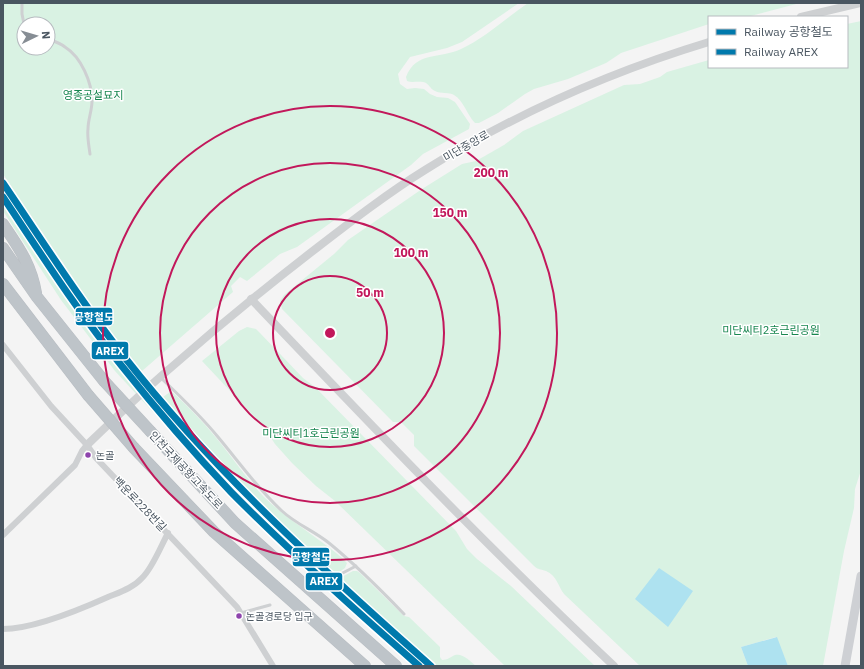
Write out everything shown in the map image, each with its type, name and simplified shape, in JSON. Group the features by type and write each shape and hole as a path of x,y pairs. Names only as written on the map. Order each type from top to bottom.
{"highway":[{"path":"3,224 23,253 33,275 37,297"},
{"name":"인천국제공항고속도로","path":"3,248 37,297 104,381 235,523 396,666"},
{"name":"인천국제공항고속도로","path":"3,284 16,303 88,395 134,448 214,532 365,666"}],"main road":[{"path":"845,666 861,576"}],"street":[{"path":"805,16 860,3"},
{"name":"미단중앙로","path":"87,445 160,377 251,299 377,202 424,170 533,110 655,59 708,42"},
{"path":"251,299 510,567 614,666"},
{"name":"백운로228번길","path":"3,345 50,406 87,445 96,458 237,607 273,666"},
{"path":"3,535 76,465 82,451 87,445"},
{"path":"3,629 20,628 80,610 130,588 147,572 168,533"}],"lane":[{"path":"22,3 22,16"},
{"path":"56,42 69,50 79,61 86,75 92,101 88,130 90,154"},
{"path":"160,377 204,421 253,482 277,507 327,542 356,566 404,614"},
{"path":"338,576 356,566"},
{"path":"241,613 270,604"}],"green space":[{"name":"영종공설묘지","path":"3,3 519,3 462,42 447,48 410,57 398,74 400,84 407,89 424,89 437,97 448,98 455,102 470,124 469,129 423,154 411,165 297,247 280,254 247,281 240,277 231,286 233,292 142,371 98,315 3,174"},
{"path":"528,3 800,3 751,16 708,16 708,24 621,53 606,63 568,79 534,89 498,113 479,123 475,123 454,95 435,91 425,83 407,81 406,77 410,69 422,59 461,49 487,34"},
{"name":"미단씨티2호근린공원","path":"861,21 861,470 855,489 854,508 844,551 823,666 788,666 776,637 741,647 748,666 640,666 564,594 557,581 550,573 534,566 414,446 414,435 401,422 393,422 282,309 280,301 284,295 334,254 348,240 422,189 462,164 476,161 504,145 523,131 624,85 640,84 660,77 667,72 708,60 708,68 848,68 848,24"},
{"path":"3,196 84,315 122,364 121,366 165,418 162,422 115,371 61,300 3,211"},
{"name":"미단씨티1호근린공원","path":"247,327 256,329 303,378 315,387 456,531 467,549 477,559 511,586 595,666 505,666 335,501 316,486 292,463 275,444 264,427 202,361 239,331"},
{"path":"170,392 179,398 204,424 264,497 341,557 347,563 345,568 335,575 268,510 225,466 163,397"},
{"path":"353,571 360,573 404,616 409,617 440,647 440,657 442,660 455,655 461,655 476,666 437,666 338,579"}],"water":[{"path":"659,568 693,591 668,627 635,599"},
{"path":"777,637 788,666 748,666 741,647"}],"rail line":[{"name":"공항철도","path":"3,183 110,338 196,442 311,557 431,666"},
{"name":"AREX","path":"3,197 60,282 105,345 189,446 231,492 277,537 419,666"}],"place":[{"name":"논골","path":"88,455"},
{"name":"논골경로당 입구","path":"239,616"}]}
